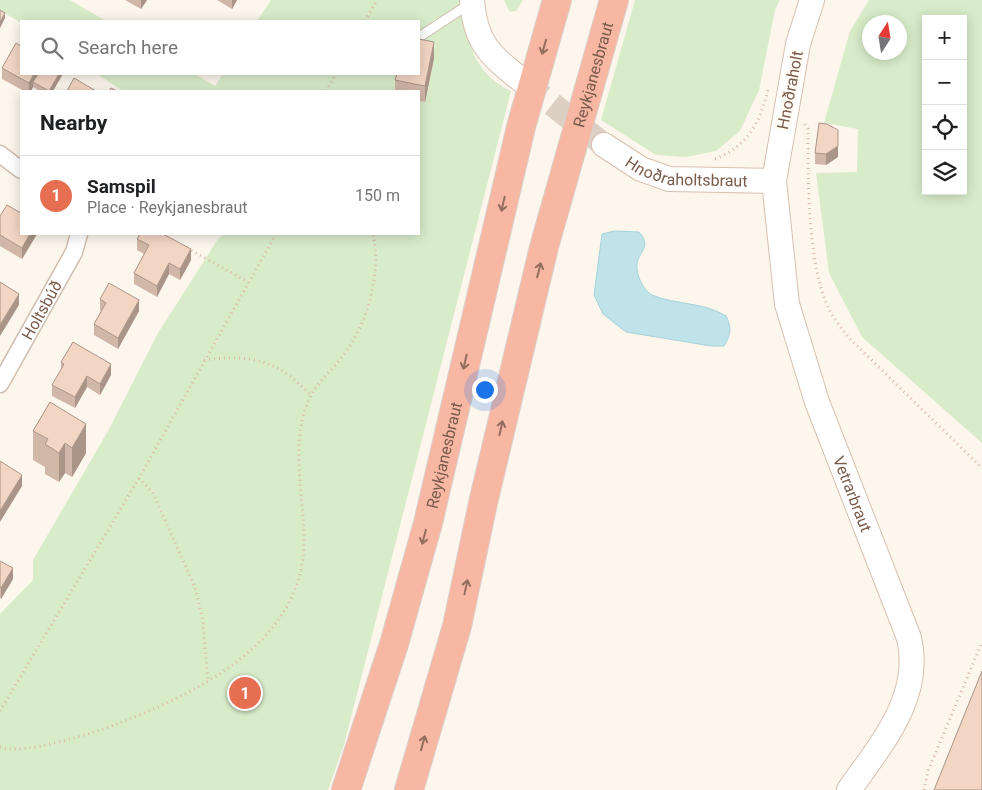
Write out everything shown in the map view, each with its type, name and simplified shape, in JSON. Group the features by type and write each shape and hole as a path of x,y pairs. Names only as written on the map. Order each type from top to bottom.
{"highway":[{"name":"Reykjanesbraut","path":"346,790 394,644 428,523 521,127 557,0"},
{"name":"Reykjanesbraut","path":"409,790 457,626 483,503 544,247 614,0"}],"street":[{"name":"Hnoðraholt","path":"774,181 798,44 812,0"},
{"path":"472,1 481,42 495,59 524,82"},
{"name":"Hnoðraholtsbraut","path":"604,145 641,169 669,179 774,181"},
{"path":"0,154 20,169"},
{"name":"Vetrarbraut","path":"774,181 787,304 802,358 817,402 909,638 912,651 912,678 905,700 875,752 849,790"},
{"name":"Holtsbúð","path":"0,384 74,252 79,235"}],"lane":[{"path":"420,35 472,1"}],"path":[{"path":"366,20 377,0"},
{"path":"327,90 335,75"},
{"path":"709,162 737,149 745,141 754,127 769,85"},
{"path":"807,171 817,268 821,287 831,313 849,338 982,468"},
{"path":"0,712 139,478 275,235"},
{"path":"0,747 7,750 44,745 93,733 148,712 227,670 257,645 281,617 293,595 300,574 304,544 300,448 304,412 313,389 342,357 355,337 367,309 376,246 373,235"},
{"path":"179,243 248,282"},
{"path":"204,360 228,357 266,362 289,375 311,394"},
{"path":"139,478 153,493 196,590 203,622 208,681"},
{"path":"924,790 928,771 982,642"}],"green space":[{"path":"0,0 70,0 104,20 20,20 20,22 0,10"},
{"path":"271,0 463,0 469,41 480,65 498,84 511,91 344,745 328,790 0,790 0,614 33,580 33,560 108,431 158,333 218,239 223,235 420,235 420,90 121,90 99,75 197,75 215,86 222,75 420,75 420,20 258,20"},
{"path":"504,0 523,0 516,11 510,12"},
{"path":"635,0 780,0 775,10 759,90 740,131 716,151 686,157 656,155 601,120"},
{"path":"869,0 982,0 982,443 862,337 829,273 816,173 857,172 858,129 824,123 850,31"}],"water":[{"path":"614,231 639,232 643,238 645,243 637,263 637,269 646,291 671,301 709,308 726,316 730,331 724,346 711,346 626,332 603,314 594,295 602,234"}],"building":[{"path":"0,10 5,13 0,22"},
{"path":"420,39 434,42 425,86 395,80 397,75 420,75"},
{"path":"16,43 20,45 20,75 33,75 29,83 2,68"},
{"path":"37,75 58,75 50,90 33,82"},
{"path":"74,78 94,90 68,90"},
{"path":"819,123 827,124 838,130 838,146 826,154 815,153"},
{"path":"7,205 20,212 20,235 29,235 22,248 0,235 0,216"},
{"path":"139,235 165,235 191,249 180,269 169,263 157,286 134,273 149,245 137,239"},
{"path":"0,282 19,294 0,325"},
{"path":"109,283 139,300 118,338 94,324 106,303 100,299"},
{"path":"73,342 111,364 100,384 87,376 75,397 52,385 64,364 61,362"},
{"path":"50,402 86,424 72,448 65,443 59,453 45,444 48,439 33,431"},
{"path":"0,461 22,475 0,511"},
{"path":"0,561 13,568 1,588 0,587"},
{"path":"982,671 982,790 934,790"}],"tunnel":[{"path":"524,82 604,145"}],"place":[{"name":"Samspil","path":"245,693"}]}
